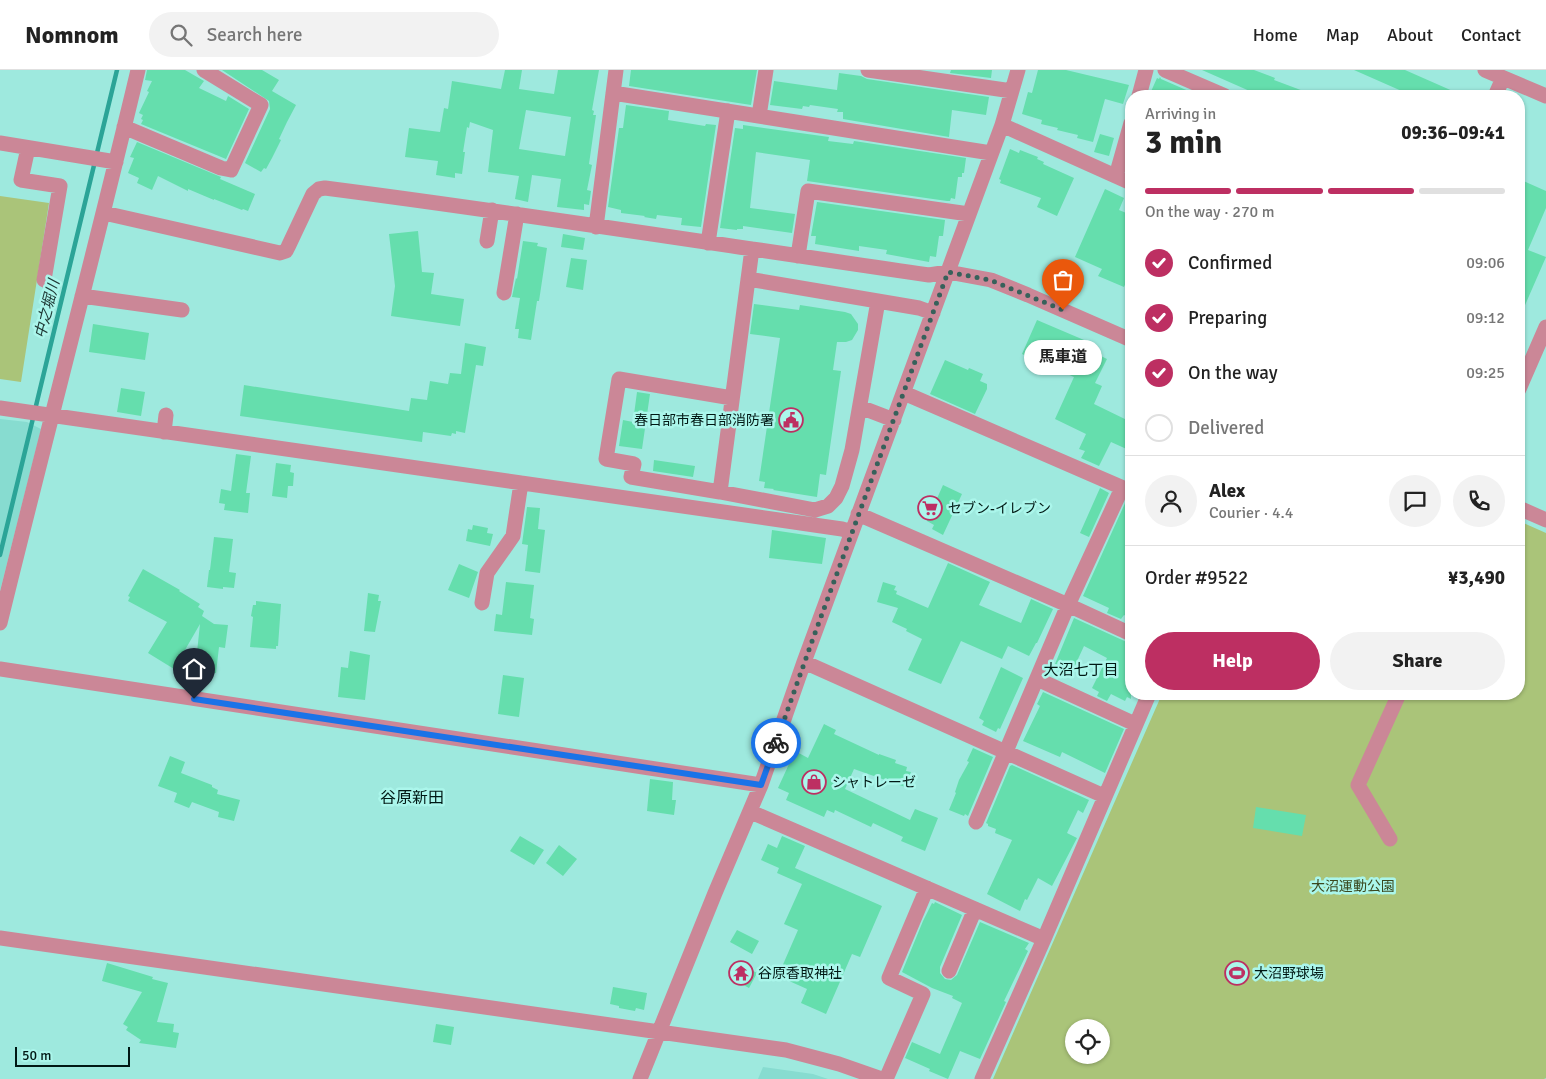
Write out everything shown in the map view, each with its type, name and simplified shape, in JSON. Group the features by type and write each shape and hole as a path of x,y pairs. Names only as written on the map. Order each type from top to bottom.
{"street":[{"path":"0,623 51,416 104,214 104,160 124,127 138,70"},
{"path":"124,127 221,168 231,170 261,105 204,70"},
{"path":"596,226 616,70"},
{"path":"759,116 766,70"},
{"path":"868,70 1012,92"},
{"path":"640,1079 715,892 761,785 858,514 1002,125 1018,70"},
{"path":"1141,90 1146,70"},
{"path":"1165,70 1211,90"},
{"path":"1485,70 1545,93"},
{"path":"1498,90 1503,78"},
{"path":"613,93 991,153"},
{"path":"708,243 728,111"},
{"path":"1002,125 1125,180"},
{"path":"0,143 104,160"},
{"path":"1116,176 1125,144"},
{"path":"28,148 22,180 60,186 44,280"},
{"path":"104,214 280,253 288,248 313,194 319,189 325,188 492,210 929,274 948,272 990,280 1125,337"},
{"path":"798,256 808,191 969,214"},
{"path":"488,241 492,210"},
{"path":"504,293 517,214"},
{"path":"720,492 752,249"},
{"path":"748,279 919,308 933,313"},
{"path":"82,296 182,310"},
{"path":"732,398 619,379 606,459 634,464 631,477 815,510 828,506 836,498 842,486 852,450 878,301"},
{"path":"1525,375 1546,327"},
{"path":"904,393 1125,489"},
{"path":"860,406 894,420"},
{"path":"0,408 842,529 852,532"},
{"path":"164,432 166,415"},
{"path":"200,437 202,422"},
{"path":"482,603 486,573 513,536 521,483"},
{"path":"842,486 865,495"},
{"path":"976,822 1068,605 1125,494"},
{"path":"1525,511 1546,520"},
{"path":"858,514 1125,631"},
{"path":"804,662 1104,796"},
{"path":"0,669 761,785"},
{"path":"1036,678 1135,724"},
{"path":"982,1079 1146,700"},
{"path":"1390,839 1358,785 1396,700"},
{"path":"750,812 1044,939"},
{"path":"886,1079 923,994 889,978 927,888"},
{"path":"949,970 975,909"},
{"path":"0,938 786,1050 839,1064 882,1079"}],"shaded area":[{"path":"0,419 27,422 41,429 0,591"},
{"path":"763,1067 813,1074 828,1079 758,1079"}],"green space":[{"path":"0,196 49,203 21,382 0,379"},
{"name":"大沼運動公園","path":"1525,524 1546,533 1546,1078 993,1079 1159,700 1525,700"}],"building":[{"path":"147,70 185,70 204,81 199,88 226,101 228,96 249,109 226,159 141,124 143,115 139,113 152,81 145,80"},
{"path":"222,70 262,70 279,80 272,91 296,105 272,158 266,169 264,168 261,172 245,163 270,109 269,101"},
{"path":"505,70 522,70 519,89 554,94 558,70 599,70 592,110 594,111 593,115 596,115 589,164 592,165 587,190 591,191 589,205 584,204 584,210 557,207 561,179 532,175 528,202 515,199 519,176 488,172 493,130 470,122 469,128 467,127 463,152 465,152 462,174 455,173 455,178 436,175 438,161 405,157 409,128 440,132 444,108 448,109 452,81 501,89","holes":["526,110 571,117 565,156 519,149"]},
{"path":"631,70 757,70 751,105 629,86"},
{"path":"951,70 992,70 991,78 950,73"},
{"path":"1038,70 1066,70 1129,85 1127,90 1125,90 1123,104 1105,99 1093,142 1077,138 1078,135 1057,130 1058,128 1041,124 1042,120 1022,114 1028,92 1032,93"},
{"path":"1202,70 1254,70 1301,90 1247,90"},
{"path":"1354,70 1405,70 1450,90 1399,90"},
{"path":"839,73 861,76 867,79 989,97 986,115 952,110 949,137 843,119 843,112 837,112 838,109 810,105 809,107 803,106 802,109 770,105 774,81 837,90"},
{"path":"1160,77 1186,90 1152,90 1157,78 1159,79"},
{"path":"626,105 669,111 668,120 705,126 706,124 716,125 701,227 681,225 682,218 657,215 656,219 621,213 621,210 608,207 619,128 623,128"},
{"path":"743,125 829,137 828,141 853,144 854,141 966,158 964,173 962,173 962,177 958,177 955,199 951,198 950,201 947,201 807,181 810,160 756,152 750,208 795,214 792,233 743,226 743,229 737,230 720,228 735,128 743,129"},
{"path":"1100,134 1114,138 1109,156 1094,152"},
{"path":"137,142 221,177 220,179 255,194 248,211 188,189 188,191 158,176 152,190 137,183 139,178 128,173 134,158 130,157"},
{"path":"1010,149 1019,153 1020,150 1038,157 1037,159 1044,162 1043,164 1074,178 1057,216 1037,207 1041,198 1000,183 1001,180 999,179"},
{"path":"1525,182 1546,191 1546,208 1528,250 1546,257 1525,305"},
{"path":"1105,189 1124,198 1119,210 1125,212 1124,287 1098,276 1102,269 1075,257"},
{"path":"817,202 945,220 943,236 939,236 936,257 930,256 929,262 886,254 887,250 859,246 859,251 815,244 816,236 811,236"},
{"path":"418,231 422,272 434,273 431,294 464,299 460,326 391,316 395,286 389,234"},
{"path":"563,234 585,238 583,250 561,247"},
{"path":"523,241 538,243 537,246 547,248 531,340 518,338 519,329 515,329 520,298 512,297"},
{"path":"571,258 587,260 583,290 566,287"},
{"path":"754,304 799,310 800,305 845,312 851,314 858,324 858,330 852,340 837,342 833,370 841,371 826,475 820,474 817,497 764,488 765,482 759,481 780,338 750,334"},
{"path":"1037,320 1084,340 1082,344 1102,353 1101,356 1107,359 1095,383 1102,386 1094,404 1125,419 1125,448 1111,442 1099,466 1081,458 1085,451 1079,449 1086,434 1055,419 1074,377 1022,354"},
{"path":"93,324 149,333 145,360 89,352"},
{"path":"465,343 486,347 483,366 476,365 465,433 456,431 456,434 452,433 451,436 423,432 422,442 240,416 244,385 409,411 411,398 427,400 430,381 448,384 450,373 461,374"},
{"path":"945,360 983,374 980,381 987,384 987,389 975,414 930,394"},
{"path":"121,388 145,392 141,416 117,412"},
{"path":"637,392 650,394 642,449 619,446 623,420 633,422"},
{"path":"236,454 251,456 246,493 250,493 248,513 224,510 225,504 219,503 221,489 231,491"},
{"path":"654,460 695,466 693,477 653,471"},
{"path":"276,463 291,465 290,472 294,473 293,486 288,486 287,498 272,496"},
{"path":"943,485 962,494 943,535 932,529 934,525 927,521"},
{"path":"1100,488 1109,493 1089,537 1080,533"},
{"path":"1125,503 1125,615 1121,619 1107,613 1109,608 1083,596"},
{"path":"527,507 540,508 538,529 545,530 540,573 525,571 528,545 522,544"},
{"path":"473,525 488,528 487,533 493,534 490,546 466,541 468,529 472,530"},
{"path":"772,530 826,538 822,564 769,558"},
{"path":"214,537 233,539 229,572 236,573 234,588 207,587"},
{"path":"948,563 990,582 979,605 1021,623 1031,599 1053,609 1029,656 1008,646 1002,659 961,641 941,684 908,670 922,639 892,622 898,608 877,602 883,582 896,586 894,590 897,591 896,594 928,608"},
{"path":"459,564 478,572 469,598 448,590"},
{"path":"143,569 200,604 198,607 204,611 202,616 214,624 228,625 225,648 219,647 216,673 195,671 200,624 174,669 148,653 167,622 128,601 130,597 128,596"},
{"path":"506,582 534,585 530,618 534,619 532,635 494,631 496,614 502,615"},
{"path":"368,593 379,595 378,601 381,601 375,632 364,631"},
{"path":"256,601 281,604 278,646 276,646 276,649 250,647 253,617 251,616 253,605 256,605"},
{"path":"1074,618 1125,641 1125,701 1111,694 1107,701 1097,696 1099,692 1092,688 1107,658 1084,646 1072,672 1055,664"},
{"path":"350,651 370,655 365,700 338,697 341,667 348,668"},
{"path":"1001,667 1023,678 1000,729 998,728 996,732 982,725 984,721 979,718"},
{"path":"503,675 524,678 519,717 498,714"},
{"path":"1043,692 1124,729 1105,773 1062,752 1060,757 1023,741 1040,706 1037,704"},
{"path":"824,724 836,730 834,734 879,755 896,760 895,763 907,767 906,771 911,772 905,787 854,769 845,789 910,820 915,809 938,818 925,851 901,841 903,837 873,823 871,827 835,810 834,813 827,810 824,817 786,800 789,793 778,788 795,751 808,758"},
{"path":"973,748 993,757 968,816 965,814 964,816 949,810 959,780 969,762 967,761"},
{"path":"170,756 185,762 181,773 212,785 212,787 218,790 217,794 240,800 234,821 218,817 219,812 192,802 189,808 174,802 177,793 158,786"},
{"path":"1012,765 1089,800 1083,813 1078,810 1067,833 1077,838 1052,886 1038,878 1020,911 987,894 1012,840 995,833 996,829 988,826 986,823"},
{"path":"650,779 673,782 672,800 676,800 674,815 647,811"},
{"path":"1256,807 1306,815 1302,836 1253,828"},
{"path":"520,836 544,850 534,865 510,851"},
{"path":"782,836 805,846 795,868 882,906 860,957 852,954 826,1014 801,1003 807,989 778,976 798,930 784,924 802,884 777,873 779,868 761,860 768,844 777,848"},
{"path":"559,845 577,859 563,876 546,863"},
{"path":"935,902 962,915 940,967 940,973 945,979 951,980 957,975 980,922 1029,943 1025,949 1028,951 1004,1001 1006,1002 980,1059 960,1051 948,1079 905,1058 912,1042 940,1054 962,1003 952,998 953,996 932,988 902,972 923,921 932,903 934,904"},
{"path":"737,930 759,941 752,954 730,942"},
{"path":"107,963 168,983 157,1022 174,1024 173,1032 179,1033 176,1048 139,1043 141,1040 126,1030 128,1027 123,1024 142,992 102,981"},
{"path":"746,967 757,973 749,988 738,982"},
{"path":"613,987 647,993 644,1010 636,1008 635,1011 610,1004"},
{"path":"436,1024 454,1027 451,1045 433,1042"}],"waterway":[{"name":"中之堀川","path":"0,555 117,70"}],"way so far":[{"path":"776,743 948,272 990,280 1063,310"}],"place":[{"name":"馬車道","path":"1063,310"},
{"name":"春日部市春日部消防署","path":"791,420"},
{"name":"セブン-イレブン","path":"930,508"},
{"name":"シャトレーゼ","path":"814,782"},
{"name":"谷原香取神社","path":"741,973"},
{"name":"大沼野球場","path":"1237,973"}],"district":[{"name":"大沼七丁目","path":"1081,670"},
{"name":"谷原新田","path":"412,798"}],"route":[{"path":"194,699 761,785 776,743"}]}
